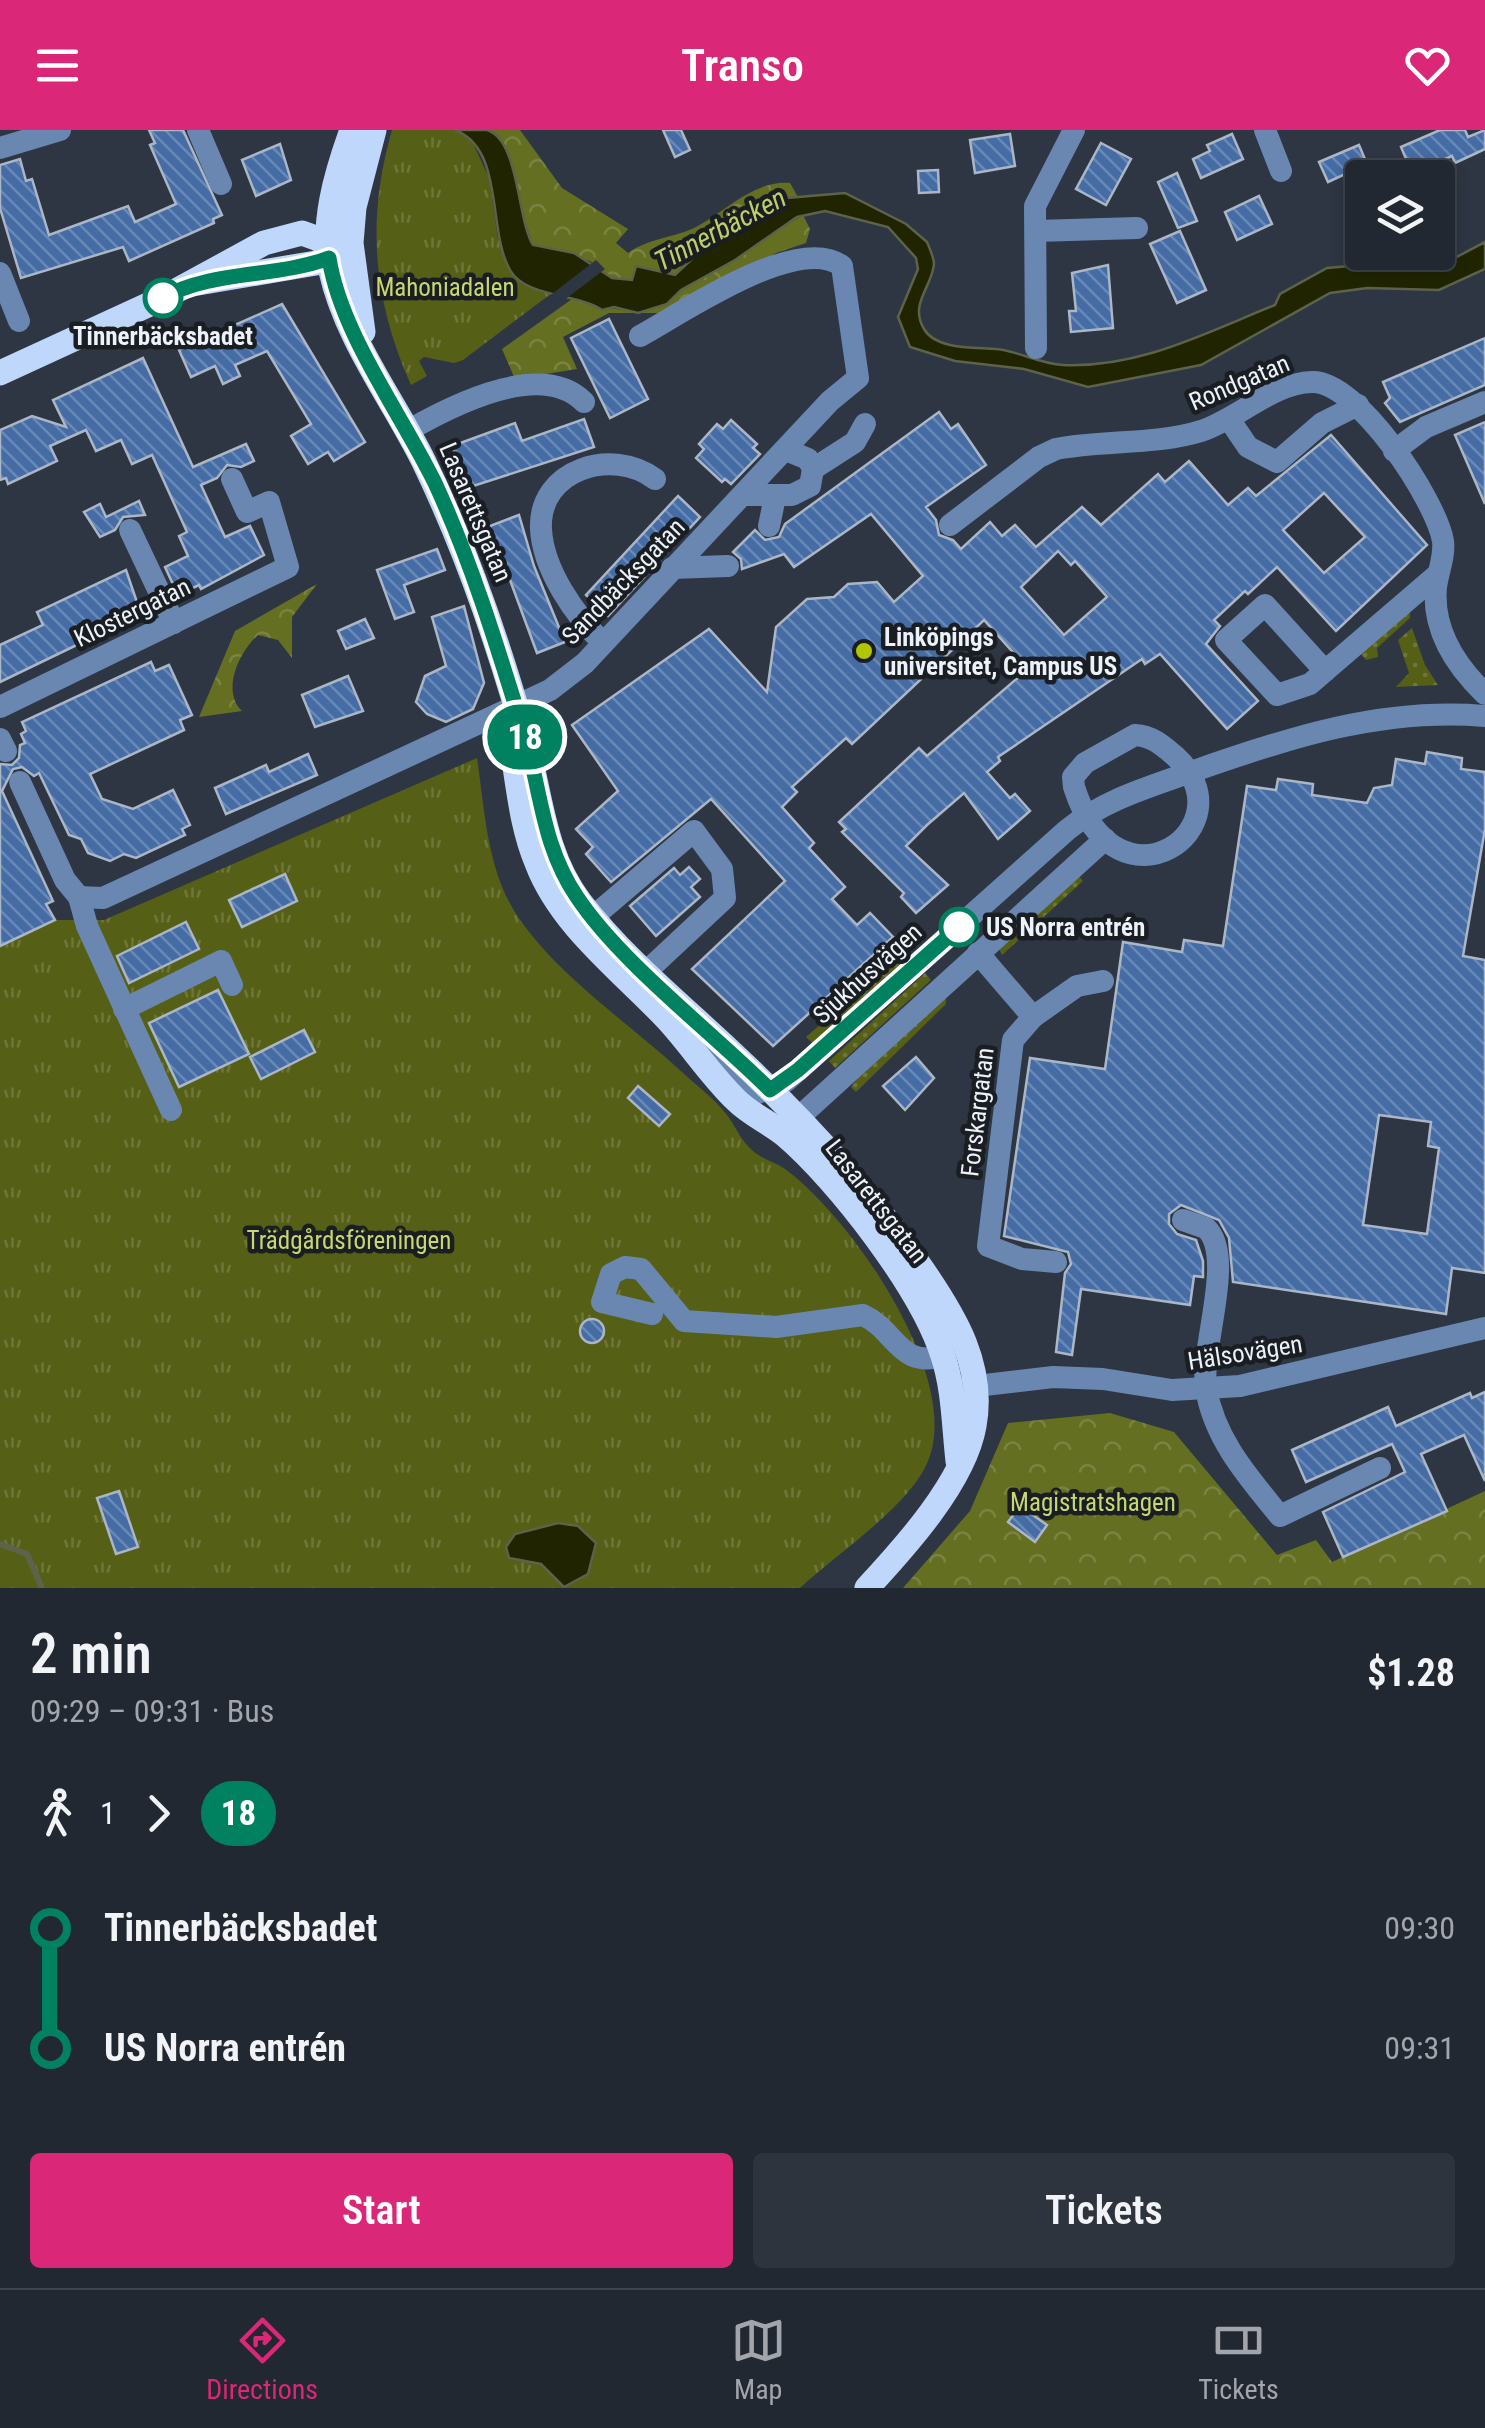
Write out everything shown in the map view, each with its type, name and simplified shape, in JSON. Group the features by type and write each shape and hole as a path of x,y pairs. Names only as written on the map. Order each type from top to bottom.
{"main road":[{"name":"Lasarettsgatan","path":"352,130 336,248 364,347 409,430 473,578 556,860 670,1022 733,1098 755,1118 790,1125 862,1187 959,1330 977,1385 974,1430 938,1504 867,1588"},
{"name":"Lasarettsgatan","path":"347,185 374,130"},
{"path":"0,373 234,260 336,248"},
{"path":"186,284 234,280 336,248"},
{"name":"Lasarettsgatan","path":"514,708 510,735 514,767 525,830 538,866 572,921 770,1090 790,1125 874,1237 943,1356 951,1390 958,1463"}],"street":[{"path":"0,148 60,130"},
{"path":"198,130 222,184"},
{"path":"1036,348 1035,206 1074,130"},
{"path":"1265,130 1281,170"},
{"path":"1036,231 1137,228"},
{"name":"Sandbäcksgatan","path":"80,897 102,898 550,690 603,643 830,401 858,378 842,266 820,255 776,264 640,336"},
{"path":"0,273 20,321"},
{"name":"Rondgatan","path":"950,525 1039,456 1056,449 1198,432 1229,420 1280,391 1312,382 1328,383 1358,404 1394,450 1436,519 1443,549 1436,600 1444,643 1485,694"},
{"path":"409,430 466,400 510,387 564,389 584,402"},
{"path":"1394,450 1426,427 1485,402"},
{"path":"1229,420 1248,447 1277,462 1322,423 1358,404"},
{"path":"744,495 792,495 810,486 813,469 855,442 864,424"},
{"path":"786,450 801,454 813,469"},
{"path":"603,643 579,619 550,562 541,516 556,488 578,469 628,464 655,479"},
{"name":"Klostergatan","path":"0,706 288,568 269,502 246,512 232,479"},
{"path":"770,526 775,497"},
{"path":"130,530 174,623"},
{"path":"672,568 728,566"},
{"path":"1325,671 1438,574"},
{"name":"Sjukhusvägen","path":"770,1090 798,1070 1088,813 1125,794 1290,738 1362,722 1485,716"},
{"path":"1150,737 1189,773 1195,816 1180,846 1150,855 1116,848 1106,839 1076,794 1073,778 1085,763 1124,739 1150,737"},
{"path":"20,782 65,880 80,897 86,926 170,1110"},
{"path":"593,917 694,831 708,848 722,869 725,898 640,978"},
{"path":"790,1125 1106,839"},
{"path":"978,953 1034,1018 1077,986 1103,981"},
{"path":"124,1009 221,962 232,985"},
{"name":"Forskargatan","path":"1034,1018 1013,1040 988,1246 1022,1259 1056,1262"},
{"name":"Lasarettsgatan","path":"670,1022 748,1092 770,1090"},
{"path":"1183,1220 1201,1224 1212,1234 1219,1252 1207,1347 1206,1390 1230,1452 1280,1516 1380,1468"},
{"path":"652,1314 602,1302 611,1274 625,1267 640,1269 684,1321 806,1324 863,1315 876,1321 901,1352 916,1359 943,1356"},
{"name":"Hälsovägen","path":"951,1390 1080,1378 1172,1390 1206,1390 1270,1381 1485,1328"}],"green space":[{"name":"Mahoniadalen","path":"392,130 455,130 471,139 489,178 498,239 526,285 552,293 463,360 454,363 424,357 419,361 427,376 411,385 388,322 378,259 379,196"},
{"path":"486,130 520,130 562,188 628,229 616,243 628,253 696,227 764,186 790,183 799,199 764,203 723,230 675,275 636,266 632,280 612,278 590,261 533,245 496,136"},
{"path":"803,215 810,229 806,243 776,253 667,313 609,313 563,337 577,369 515,379 502,349 572,299 629,310 657,306"},
{"path":"317,584 292,617 292,658 278,640 258,635 235,672 233,693 242,711 199,717 235,631"},
{"path":"1410,609 1410,618 1377,648 1378,657 1366,660 1360,653"},
{"path":"1412,628 1425,665 1438,685 1396,687 1409,673 1398,640"},
{"name":"Trädgårdsföreningen","path":"477,758 494,861 518,917 574,980 711,1098 753,1151 785,1169 812,1192 840,1223 894,1302 916,1345 930,1387 935,1427 928,1461 919,1478 871,1529 800,1588 0,1588 0,946 56,920 104,920"},
{"path":"1078,875 1083,881 1002,955 999,949"},
{"path":"903,952 909,957 814,1045 806,1037"},
{"path":"925,973 931,980 835,1068 829,1061"},
{"path":"946,997 946,1004 856,1092 851,1087 858,1078"},
{"name":"Magistratshagen","path":"1110,1413 1174,1432 1277,1555 1316,1540 1332,1562 1485,1491 1485,1588 903,1588 970,1511 1008,1423"}],"shaded area":[{"path":"455,130 487,130 498,136 511,163 533,245 574,253 612,278 632,280 636,266 675,275 723,230 775,199 845,193 906,224 927,242 934,264 919,312 930,336 947,344 1004,350 1054,364 1119,361 1172,347 1275,305 1280,294 1327,268 1455,270 1455,258 1485,242 1485,269 1439,290 1367,288 1330,293 1201,365 1088,387 1024,369 955,361 910,347 898,317 918,269 916,258 888,227 825,211 797,217 735,260 681,290 667,304 638,313 614,307 602,310 528,286 510,270 503,254 488,172 471,140"},
{"path":"558,1523 578,1526 596,1543 588,1574 564,1587 541,1564 509,1558 506,1547 515,1534"}],"pier":[{"path":"596,260 605,269 563,301 548,297"}],"building":[{"path":"149,130 183,130 222,215 213,219 214,223 129,261 123,247 21,278 0,208 0,165 20,159 26,181 32,179 49,235 128,206 135,222 176,204 150,145 155,143"},
{"path":"663,130 681,130 690,150 675,157"},
{"path":"1440,130 1465,130 1468,137 1485,130 1485,149 1455,163 1452,156 1443,160 1406,160 1401,147"},
{"path":"1010,134 1015,166 975,173 970,140"},
{"path":"1232,134 1243,159 1201,178 1193,159 1210,151 1207,145"},
{"path":"1101,143 1131,159 1106,205 1076,189"},
{"path":"280,144 291,180 256,196 242,160"},
{"path":"1359,145 1365,160 1345,160 1345,174 1328,182 1319,162"},
{"path":"938,170 939,192 919,193 918,171"},
{"path":"1177,173 1197,221 1178,228 1158,182"},
{"path":"1259,196 1272,224 1237,240 1225,212"},
{"path":"1180,231 1206,290 1177,303 1150,244"},
{"path":"1108,265 1113,328 1071,332 1069,311 1076,311 1072,273"},
{"path":"282,304 365,442 334,461 328,452 308,464 291,436 311,424 267,351 235,365 240,376 223,384 215,366 191,377 179,350"},
{"path":"609,319 648,399 610,418 571,338"},
{"path":"1485,338 1485,385 1400,422 1385,403 1390,398 1383,382"},
{"path":"143,358 193,467 246,444 254,461 241,467 227,465 217,478 201,485 225,537 250,526 264,555 201,589 199,585 178,595 165,567 188,556 179,536 187,532 152,455 132,464 121,440 96,451 86,430 50,446 57,461 8,484 6,478 0,480 0,430 32,416 66,427 53,400"},
{"path":"939,412 951,429 958,424 986,465 926,507 936,520 939,535 953,540 961,549 990,522 1002,536 1015,525 1036,547 1082,507 1101,525 1158,474 1165,482 1189,461 1228,505 1248,488 1256,496 1331,435 1427,545 1336,631 1277,567 1248,594 1245,591 1214,620 1220,626 1206,644 1258,701 1227,729 1160,654 1145,664 1142,659 998,757 1000,761 987,772 1010,798 1015,794 1030,811 998,839 964,793 927,825 906,846 948,885 916,913 901,897 904,893 842,832 846,829 839,822 919,748 927,756 1028,669 984,620 852,744 846,738 792,787 797,792 782,807 814,843 809,848 845,887 832,899 857,925 870,913 893,937 773,1046 692,969 785,881 711,799 611,882 586,854 593,847 576,829 618,791 572,725 709,629 767,692 776,627 807,599 834,597 848,584 877,582 894,602 923,576 871,514 794,567 784,554 742,569 741,559 733,552 755,530 765,540 779,537 785,524","holes":["1324,493 1365,537 1324,573 1283,530","1058,551 1071,565 1075,561 1107,597 1064,635 1021,587"]},
{"path":"584,419 594,447 467,488 452,446 515,423 522,441"},
{"path":"731,420 757,444 753,448 760,454 731,484 725,479 722,482 696,458 704,449 699,444 717,424 723,429"},
{"path":"1485,422 1485,504 1455,435"},
{"path":"678,496 700,517 608,616 586,595"},
{"path":"139,501 145,515 123,517 115,530 100,537 84,512 100,504 106,517"},
{"path":"519,515 534,566 565,642 537,653 490,526"},
{"path":"437,549 445,570 404,585 414,612 395,619 377,570"},
{"path":"126,570 141,614 0,682 0,645 43,625 37,612"},
{"path":"464,606 484,683 473,709 446,722 427,714 416,702 425,676 446,666 432,617"},
{"path":"365,619 374,638 346,649 338,631"},
{"path":"151,662 155,671 169,665 192,715 180,720 184,730 90,774 102,799 133,809 173,790 190,825 182,829 185,835 136,858 124,854 110,861 88,853 81,839 69,835 39,773 34,776 22,767 13,769 2,791 53,901 46,904 55,920 0,946 0,764 12,765 19,758 20,745 25,743 21,734 26,731 22,722"},
{"path":"348,676 363,711 315,727 302,695"},
{"path":"1427,752 1462,758 1461,769 1485,772 1485,829 1463,956 1485,960 1485,1273 1452,1268 1446,1314 1233,1282 1229,1238 1219,1220 1181,1205 1169,1214 1169,1224 1177,1234 1196,1240 1203,1261 1203,1277 1194,1276 1190,1305 1081,1289 1072,1355 1056,1352 1065,1273 1071,1264 1068,1252 1004,1236 1030,1058 1105,1069 1123,942 1182,952 1184,940 1223,946 1247,786 1276,790 1278,779 1313,784 1312,795 1367,803 1374,788 1392,785 1396,759 1425,764","holes":["1379,1115 1431,1122 1428,1146 1439,1148 1427,1234 1363,1225"]},
{"path":"308,754 317,775 226,814 215,788 266,765 269,772"},
{"path":"689,867 700,879 691,887 700,897 656,936 630,906 674,868 680,875"},
{"path":"285,874 297,901 242,927 229,900"},
{"path":"186,922 199,949 129,983 117,956"},
{"path":"218,990 249,1054 179,1087 149,1023"},
{"path":"304,1030 315,1052 261,1079 250,1057"},
{"path":"916,1057 934,1078 905,1110 883,1086"},
{"path":"638,1086 670,1114 659,1126 628,1098"},
{"path":"592,1319 604,1331 592,1343 580,1331"},
{"path":"1485,1392 1485,1481 1464,1435 1421,1454 1447,1511 1343,1557 1323,1512 1405,1472 1392,1444 1306,1482 1292,1450 1388,1407 1396,1426 1470,1393 1472,1398"},
{"path":"119,1491 138,1547 116,1554 97,1498"},
{"path":"1020,1506 1047,1525 1035,1542 1008,1522"}],"waterway":[{"path":"0,1544 27,1554 42,1588"}],"bus line":[{"name":"18","path":"163,298 186,284 234,280 329,258 345,312 409,430 454,528 524,733 545,830 568,883 593,917 770,1090 786,1081 959,927"}],"place":[{"name":"Tinnerbäcksbadet","path":"163,298"},
{"name":"Linköpings universitet, Campus US","path":"864,651"},
{"name":"US Norra entrén","path":"959,927"}],"water label":[{"name":"Tinnerbäcken","path":"720,229"}]}
